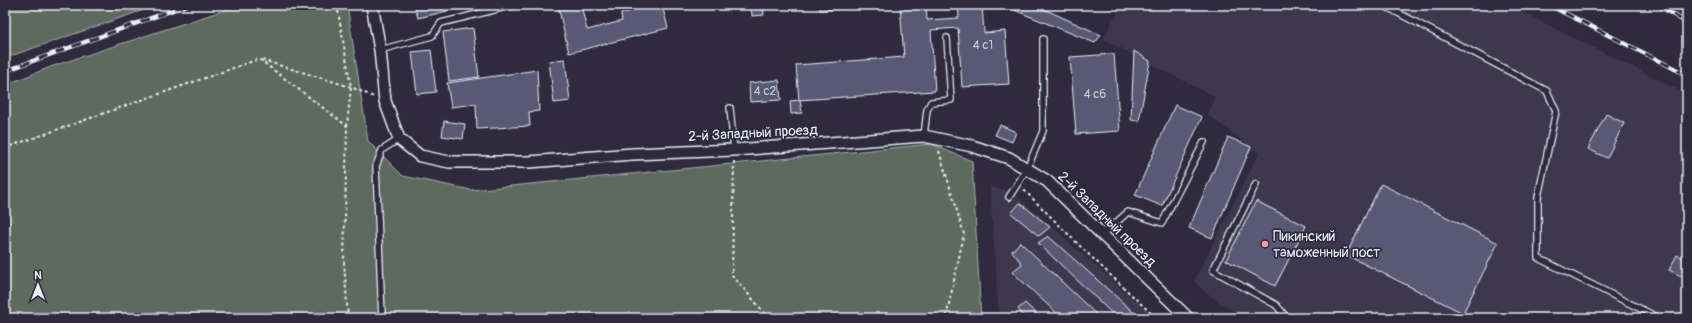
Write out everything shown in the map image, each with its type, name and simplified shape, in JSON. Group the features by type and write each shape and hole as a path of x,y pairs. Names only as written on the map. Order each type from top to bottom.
{"street":[{"path":"372,5 380,50 385,101 399,139"},
{"name":"2-й Западный проезд","path":"399,139 420,156 449,162 529,162 633,154 734,150 930,137 972,146 1009,158 1047,181 1188,318"}],"lane":[{"path":"380,50 432,36 441,24 514,5"},
{"path":"1383,5 1547,91 1556,111 1538,197 1538,258 1659,318"},
{"path":"930,137 926,110 931,102 951,100 947,38"},
{"path":"1009,197 1027,169 1043,131 1043,39"},
{"path":"730,108 734,150"},
{"path":"382,318 376,166 382,150 399,139"},
{"path":"1102,235 1128,212 1162,223 1204,142"},
{"path":"1256,184 1212,270 1276,305 1287,318"}],"path":[{"path":"336,5 351,88 347,126 344,262 348,318"},
{"path":"259,59 347,126"},
{"path":"5,148 259,59 351,88 385,101"},
{"path":"930,137 964,234 946,318"},
{"path":"734,150 732,275 769,318"},
{"path":"1018,184 1083,250 1156,318"}],"shaded area":[{"path":"1121,5 1508,5 1687,94 1687,318 1244,318 1202,290 1194,281 1259,153 1208,115 1215,97 1103,39"},
{"path":"990,187 1011,191 1155,318 999,318"}],"green space":[{"path":"5,5 158,5 5,58"},
{"path":"240,5 347,5 368,141 403,176 471,190 931,144 972,161 981,318 5,318 5,85 53,66"}],"building":[{"path":"414,5 473,5 418,18"},
{"path":"581,5 587,30 622,21 621,14 644,7 643,5 662,5 668,28 569,53 558,6"},
{"path":"751,5 763,5 764,15 752,16"},
{"path":"819,5 893,5 820,10"},
{"path":"900,5 926,5 927,20 959,18 958,5 982,5 984,33 1005,31 1009,84 962,87 958,28 931,30 935,91 799,100 796,65 904,57"},
{"path":"1002,5 1035,5 1101,35 1095,43"},
{"path":"473,28 479,77 449,81 443,32"},
{"path":"431,50 436,92 417,94 412,52"},
{"path":"1134,51 1150,61 1139,121 1131,120"},
{"path":"1114,54 1120,131 1076,134 1070,57"},
{"path":"565,59 570,101 554,103 549,61"},
{"path":"537,70 539,111 529,112 530,126 477,129 476,104 451,107 447,83"},
{"path":"779,80 781,100 750,102 749,83"},
{"path":"800,100 802,113 791,114 790,101"},
{"path":"1175,105 1202,117 1162,206 1135,195"},
{"path":"1606,114 1624,123 1607,158 1588,149"},
{"path":"444,121 465,124 463,139 442,136"},
{"path":"1000,125 1016,132 1012,142 995,135"},
{"path":"1228,137 1251,147 1212,238 1189,228"},
{"path":"1381,184 1498,243 1463,313 1346,255"},
{"path":"1256,201 1306,226 1275,286 1226,260"},
{"path":"1020,203 1050,227 1039,236 1011,213"},
{"path":"1048,236 1140,318 1117,318 1038,243"},
{"path":"1020,242 1100,318 1062,318 1012,272 1022,264 1012,251"},
{"path":"1677,255 1687,260 1687,279 1669,270"},
{"path":"1025,303 1041,318 1025,318 1018,309"}],"railway":[{"path":"5,71 187,5"},
{"path":"1549,5 1687,75"},
{"path":"1658,5 1687,23"}],"place":[{"name":"Пикинский таможенный пост","path":"1265,244"}]}
